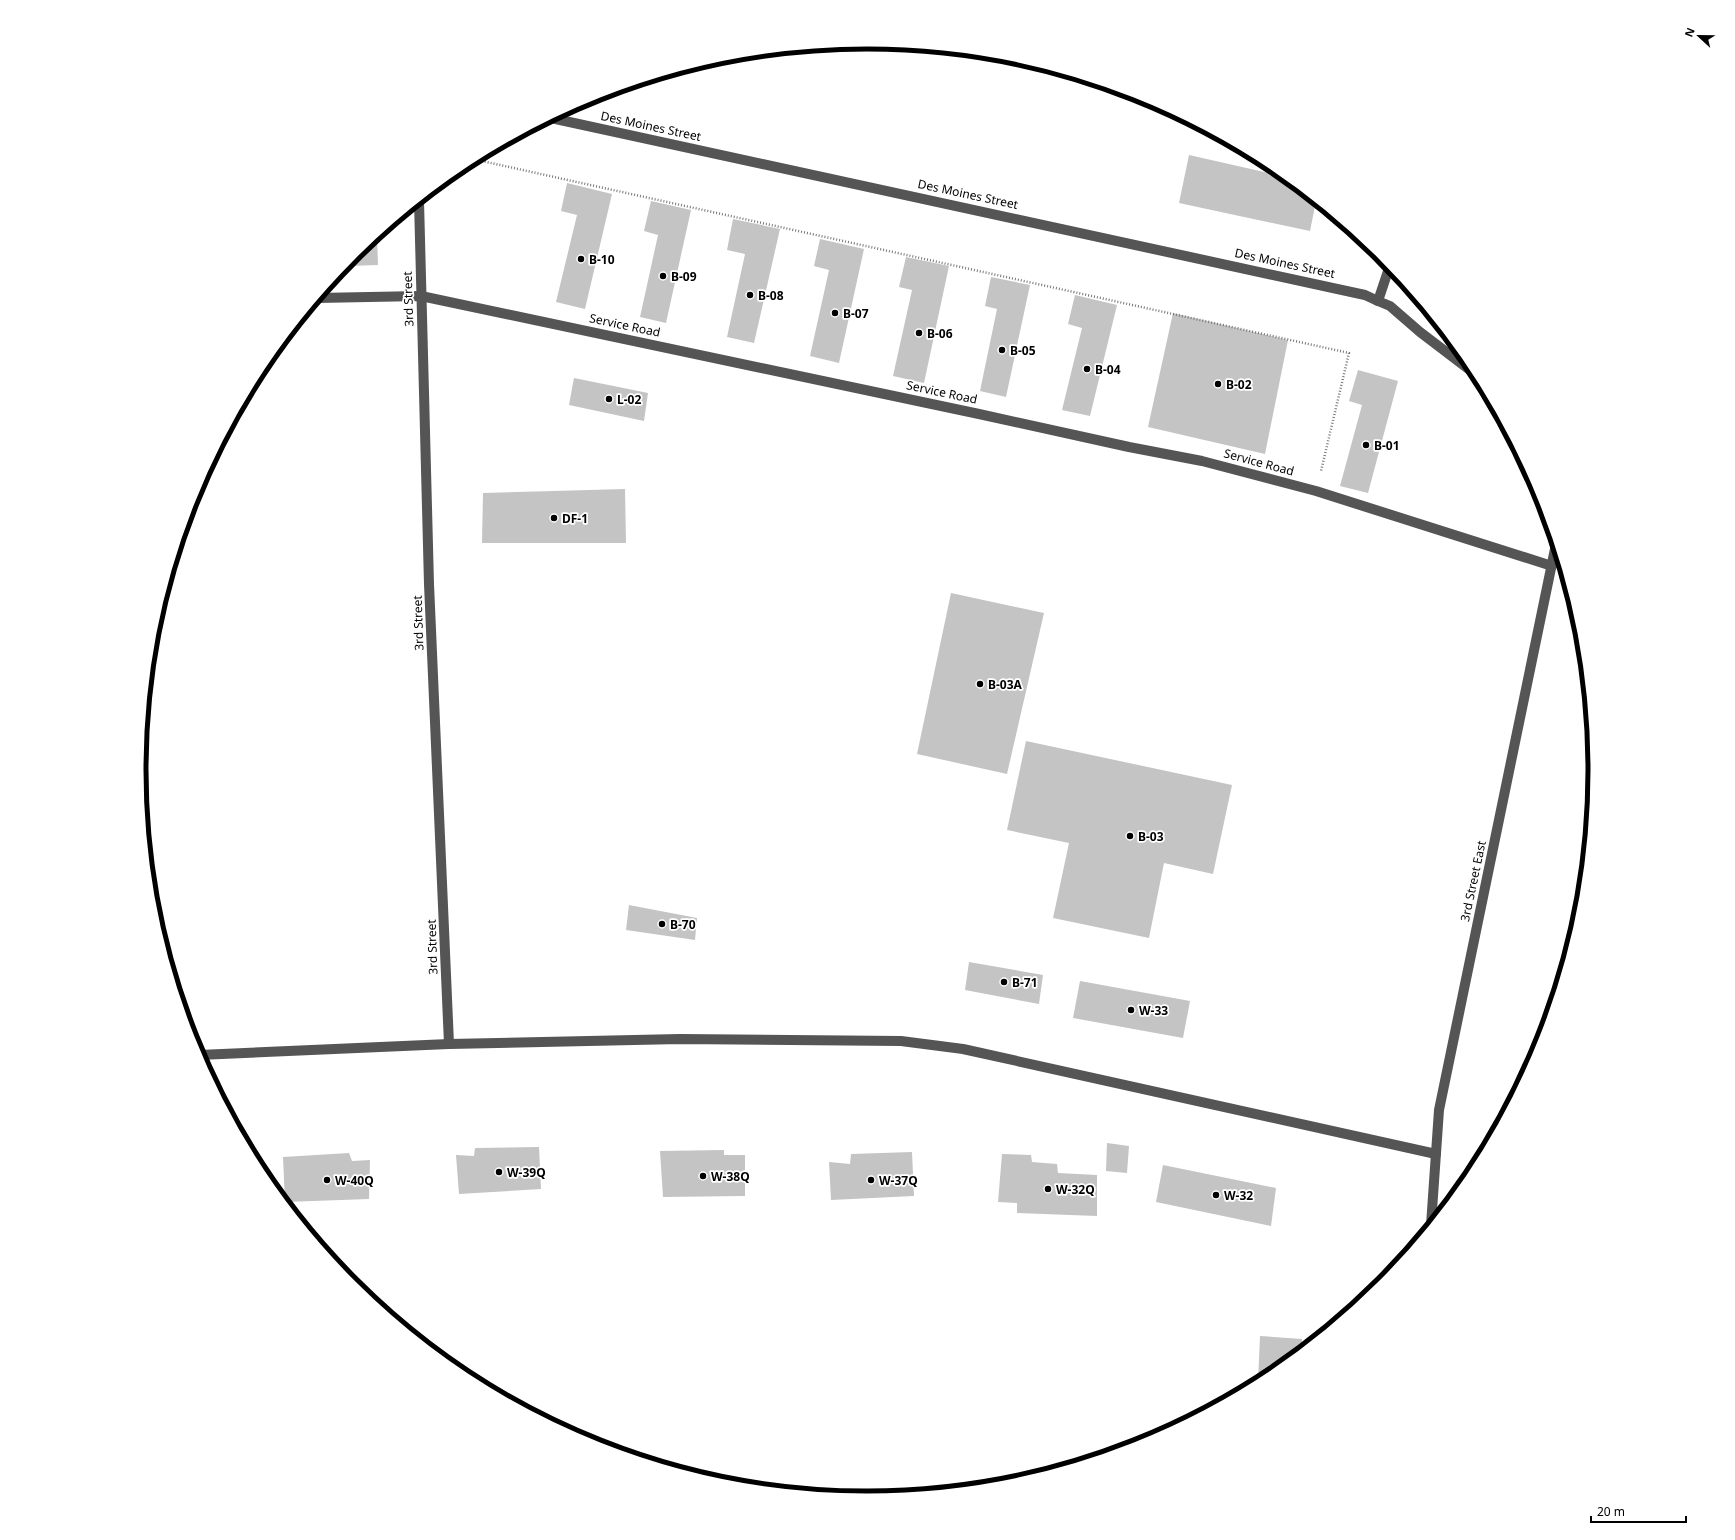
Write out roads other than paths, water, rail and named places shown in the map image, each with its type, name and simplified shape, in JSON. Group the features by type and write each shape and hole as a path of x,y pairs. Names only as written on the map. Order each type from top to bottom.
{"street":[{"name":"Des Moines Street","path":"557,119 1136,244 1365,295 1378,301"},
{"name":"3rd Street","path":"419,206 429,576 449,1044"},
{"path":"1388,271 1378,301 1390,306 1420,332 1465,366"},
{"name":"Service Road","path":"323,298 421,296 1129,447 1202,461 1316,491 1552,566"},
{"name":"3rd Street East","path":"1431,1219 1439,1110 1554,552"},
{"path":"205,1055 449,1044 680,1039 901,1041 963,1049 1436,1154"}],"place":[{"name":"B-10","path":"581,259"},
{"name":"B-09","path":"663,276"},
{"name":"B-08","path":"750,295"},
{"name":"B-07","path":"835,313"},
{"name":"B-06","path":"919,333"},
{"name":"B-05","path":"1002,350"},
{"name":"B-04","path":"1087,369"},
{"name":"B-02","path":"1218,384"},
{"name":"L-02","path":"609,399"},
{"name":"B-01","path":"1366,445"},
{"name":"DF-1","path":"554,518"},
{"name":"B-03A","path":"980,684"},
{"name":"B-03","path":"1130,836"},
{"name":"B-70","path":"662,924"},
{"name":"B-71","path":"1004,982"},
{"name":"W-33","path":"1131,1010"},
{"name":"W-39Q","path":"499,1172"},
{"name":"W-38Q","path":"703,1176"},
{"name":"W-40Q","path":"327,1180"},
{"name":"W-37Q","path":"871,1180"},
{"name":"W-32Q","path":"1048,1189"},
{"name":"W-32","path":"1216,1195"}]}
